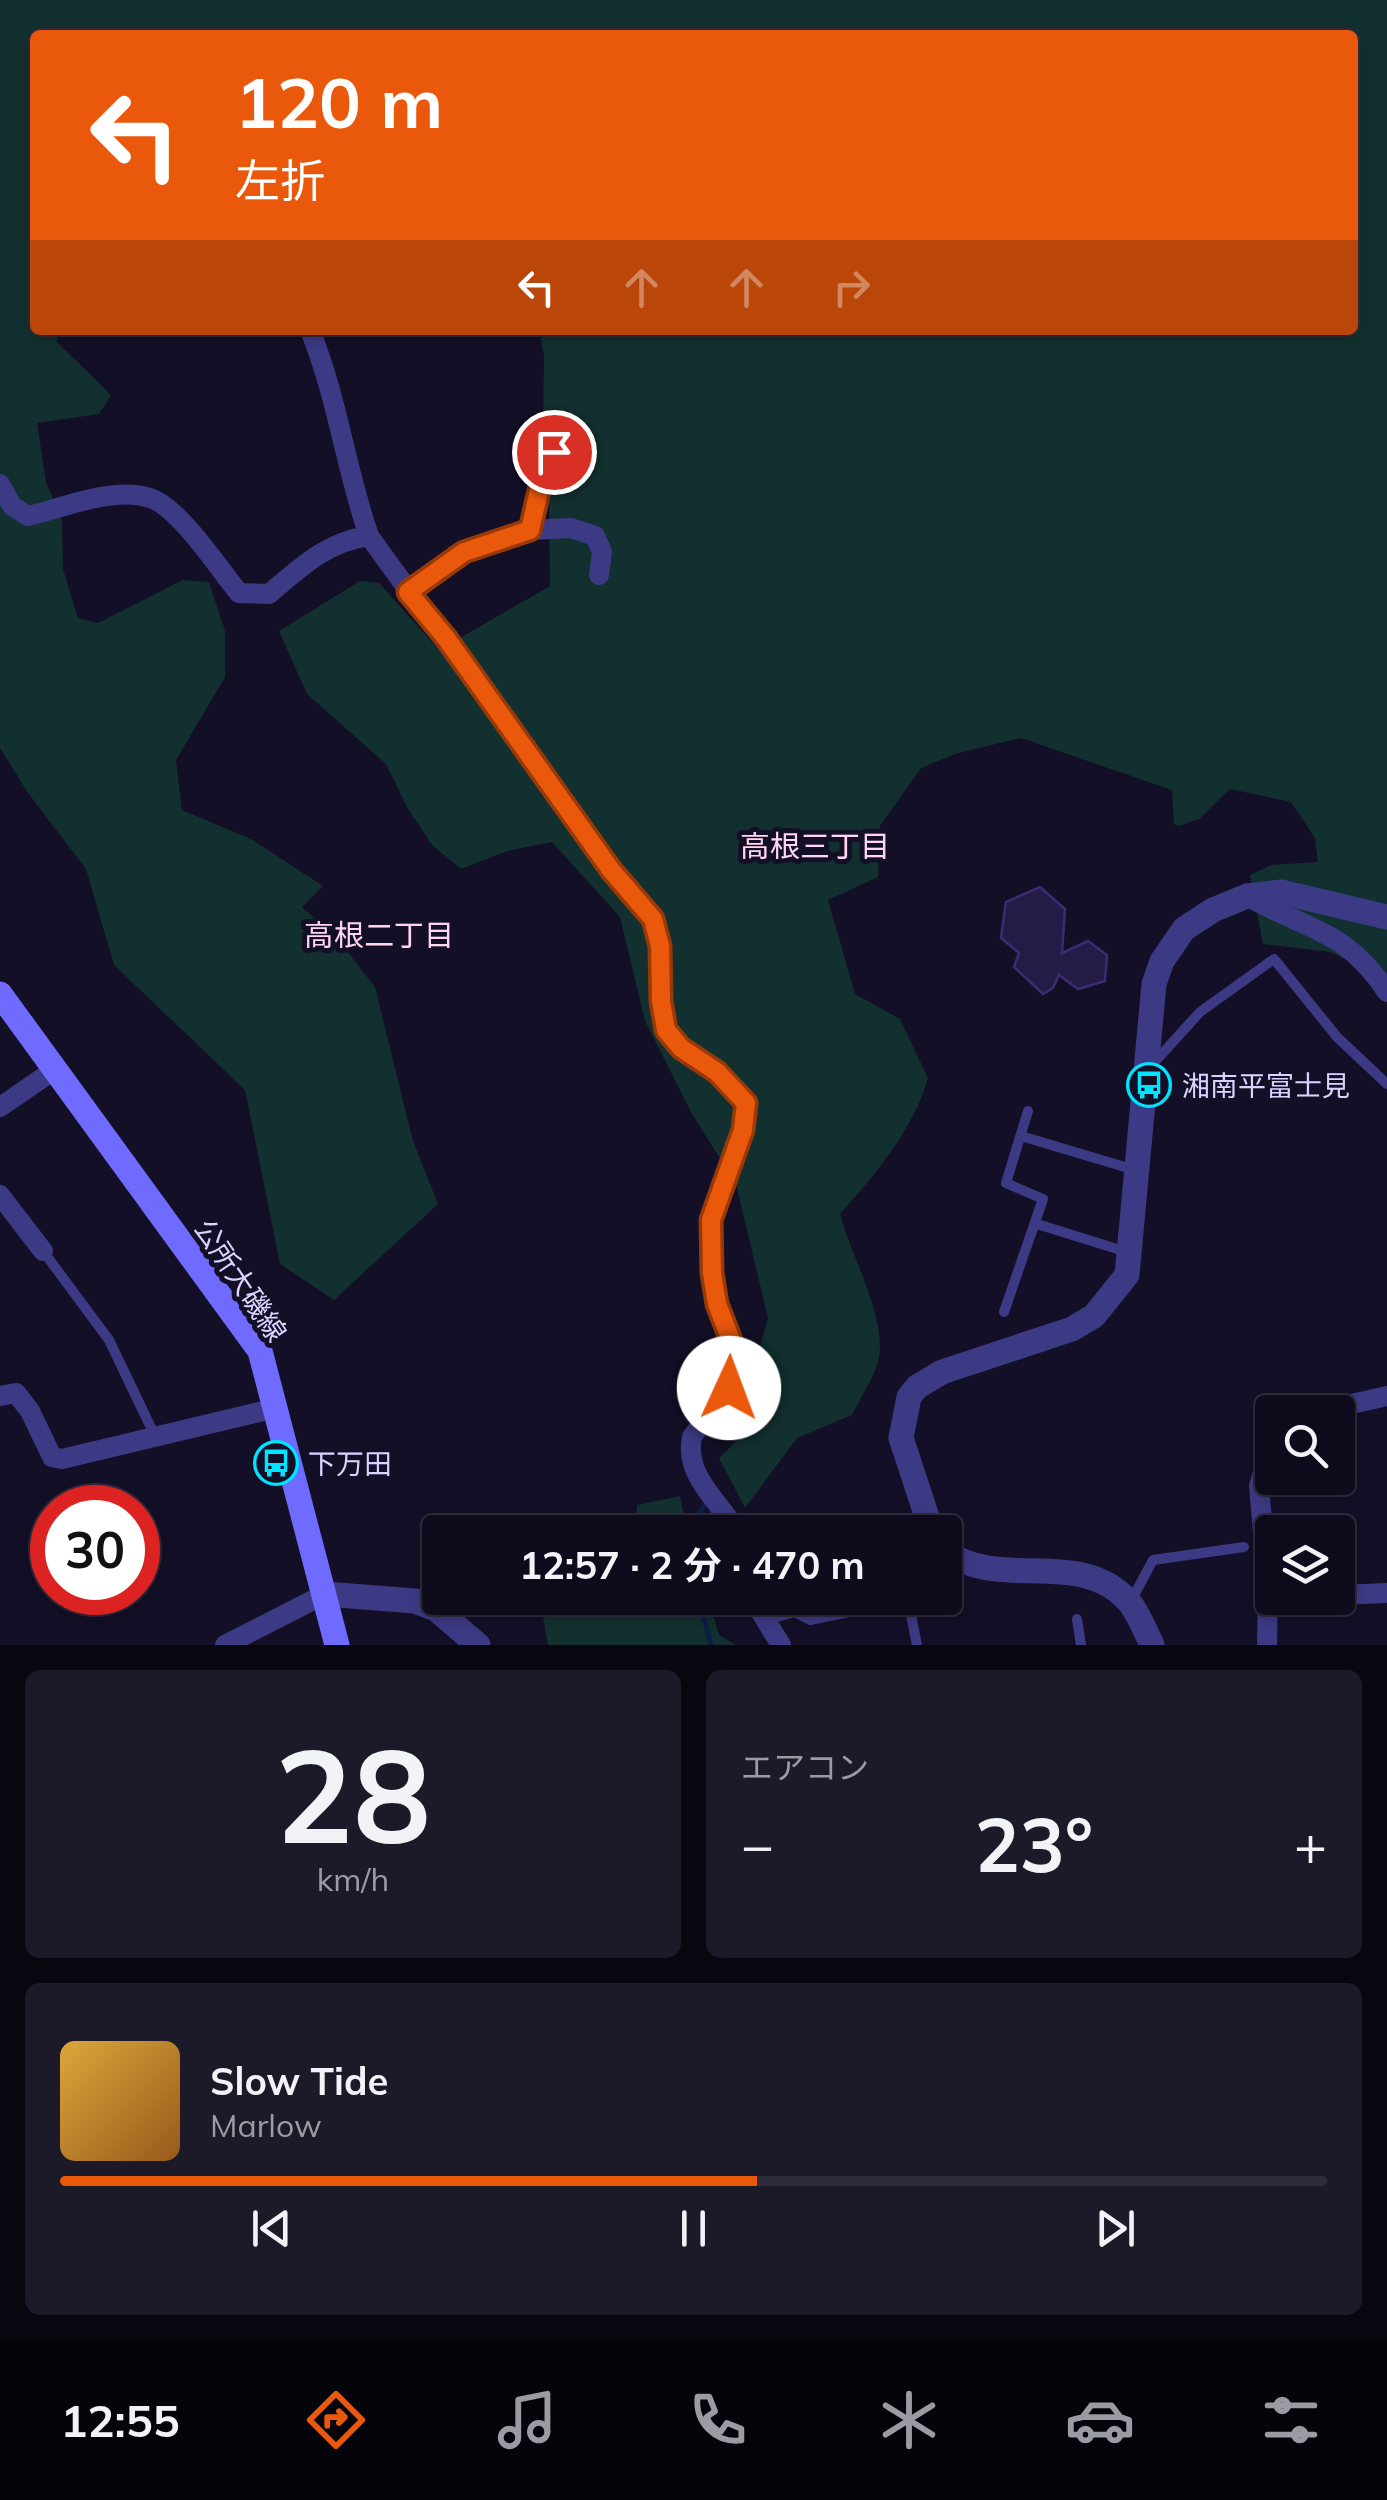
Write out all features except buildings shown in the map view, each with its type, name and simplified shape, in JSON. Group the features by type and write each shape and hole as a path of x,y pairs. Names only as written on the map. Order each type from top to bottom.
{"main road":[{"name":"公所大磯線","path":"0,994 260,1351 337,1645"}],"street":[{"path":"312,335 342,424 352,488 369,536 611,870 653,919 660,946 666,1030 681,1048 717,1072 746,1103 743,1130 711,1220 712,1273 717,1304 737,1356 736,1375 692,1438 690,1447 691,1463 698,1478 725,1515"},
{"path":"530,530 541,482 554,452 580,442"},
{"path":"0,484 12,506 28,516 114,497 153,498 174,514 239,594 269,594 316,554 340,540 369,536"},
{"path":"408,592 464,552 530,530 570,528 595,536 602,552 599,575"},
{"path":"926,1515 903,1449 909,1397 917,1387 942,1372 1047,1339 1094,1316 1126,1274 1154,984 1168,951 1195,920 1248,896 1282,892 1387,917"},
{"path":"1248,896 1333,936 1359,954 1387,992"},
{"path":"0,1106 54,1070"},
{"path":"0,1195 43,1251"},
{"path":"0,1396 16,1393 30,1411 52,1458 62,1459 276,1408"},
{"path":"1355,1403 1387,1396"},
{"path":"962,1562 991,1570 1074,1572 1098,1580 1130,1603 1152,1645"},
{"path":"1355,1595 1387,1593"},
{"path":"225,1645 325,1594 415,1601 436,1609 478,1645"},
{"path":"763,1615 782,1645"},
{"path":"1267,1645 1269,1615"}],"lane":[{"path":"1145,1072 1200,1012 1274,959 1336,1037 1387,1084"},
{"path":"1004,1312 1043,1200 1006,1182 1028,1111"},
{"path":"1021,1136 1138,1170"},
{"path":"1037,1224 1130,1252"},
{"path":"43,1251 109,1340 155,1436"},
{"path":"1130,1603 1153,1560 1244,1547"},
{"path":"766,1620 794,1612 810,1620 908,1600 916,1645"},
{"path":"1077,1619 1081,1645"}],"green space":[{"path":"0,0 1387,0 1387,979 1330,952 1263,944 1250,875 1271,865 1318,862 1315,838 1291,802 1230,789 1199,819 1179,826 1174,824 1172,790 1021,738 958,753 921,768 880,826 878,877 828,900 855,994 900,1019 928,1078 903,1133 840,1214 879,1330 877,1365 852,1415 797,1438 745,1508 719,1458 741,1437 744,1404 768,1318 736,1184 692,1114 645,1021 620,917 552,842 507,851 461,869 432,845 408,809 386,764 307,694 279,631 360,581 379,583 439,650 550,586 549,500 525,474 543,433 544,356 540,335 1358,335 1358,30 30,30 30,335 58,335 57,342 111,395 99,414 37,423 46,482 62,520 63,569 78,618 98,623 183,580 209,582 225,631 225,677 176,760 182,810 253,840 323,886 302,907 340,942 375,987 413,1141 438,1204 334,1300 280,1264 245,1090 114,965 86,869 28,793 0,748"},
{"path":"680,1496 684,1515 637,1515 637,1505"},
{"path":"713,1615 719,1635 736,1645 548,1645 543,1618"}],"waterway":[{"path":"697,1515 706,1504"},
{"path":"703,1615 711,1645"}],"place":[{"name":"湘南平富士見","path":"1149,1085"},
{"name":"下万田","path":"276,1463"}],"district":[{"name":"高根三丁目","path":"815,846"},
{"name":"高根二丁目","path":"379,935"}],"route":[{"path":"554,452 541,482 530,530 464,552 408,592 446,638 611,870 653,919 660,946 666,1030 681,1048 717,1072 746,1103 743,1130 711,1220 717,1304 737,1356 736,1375 729,1388"}]}
